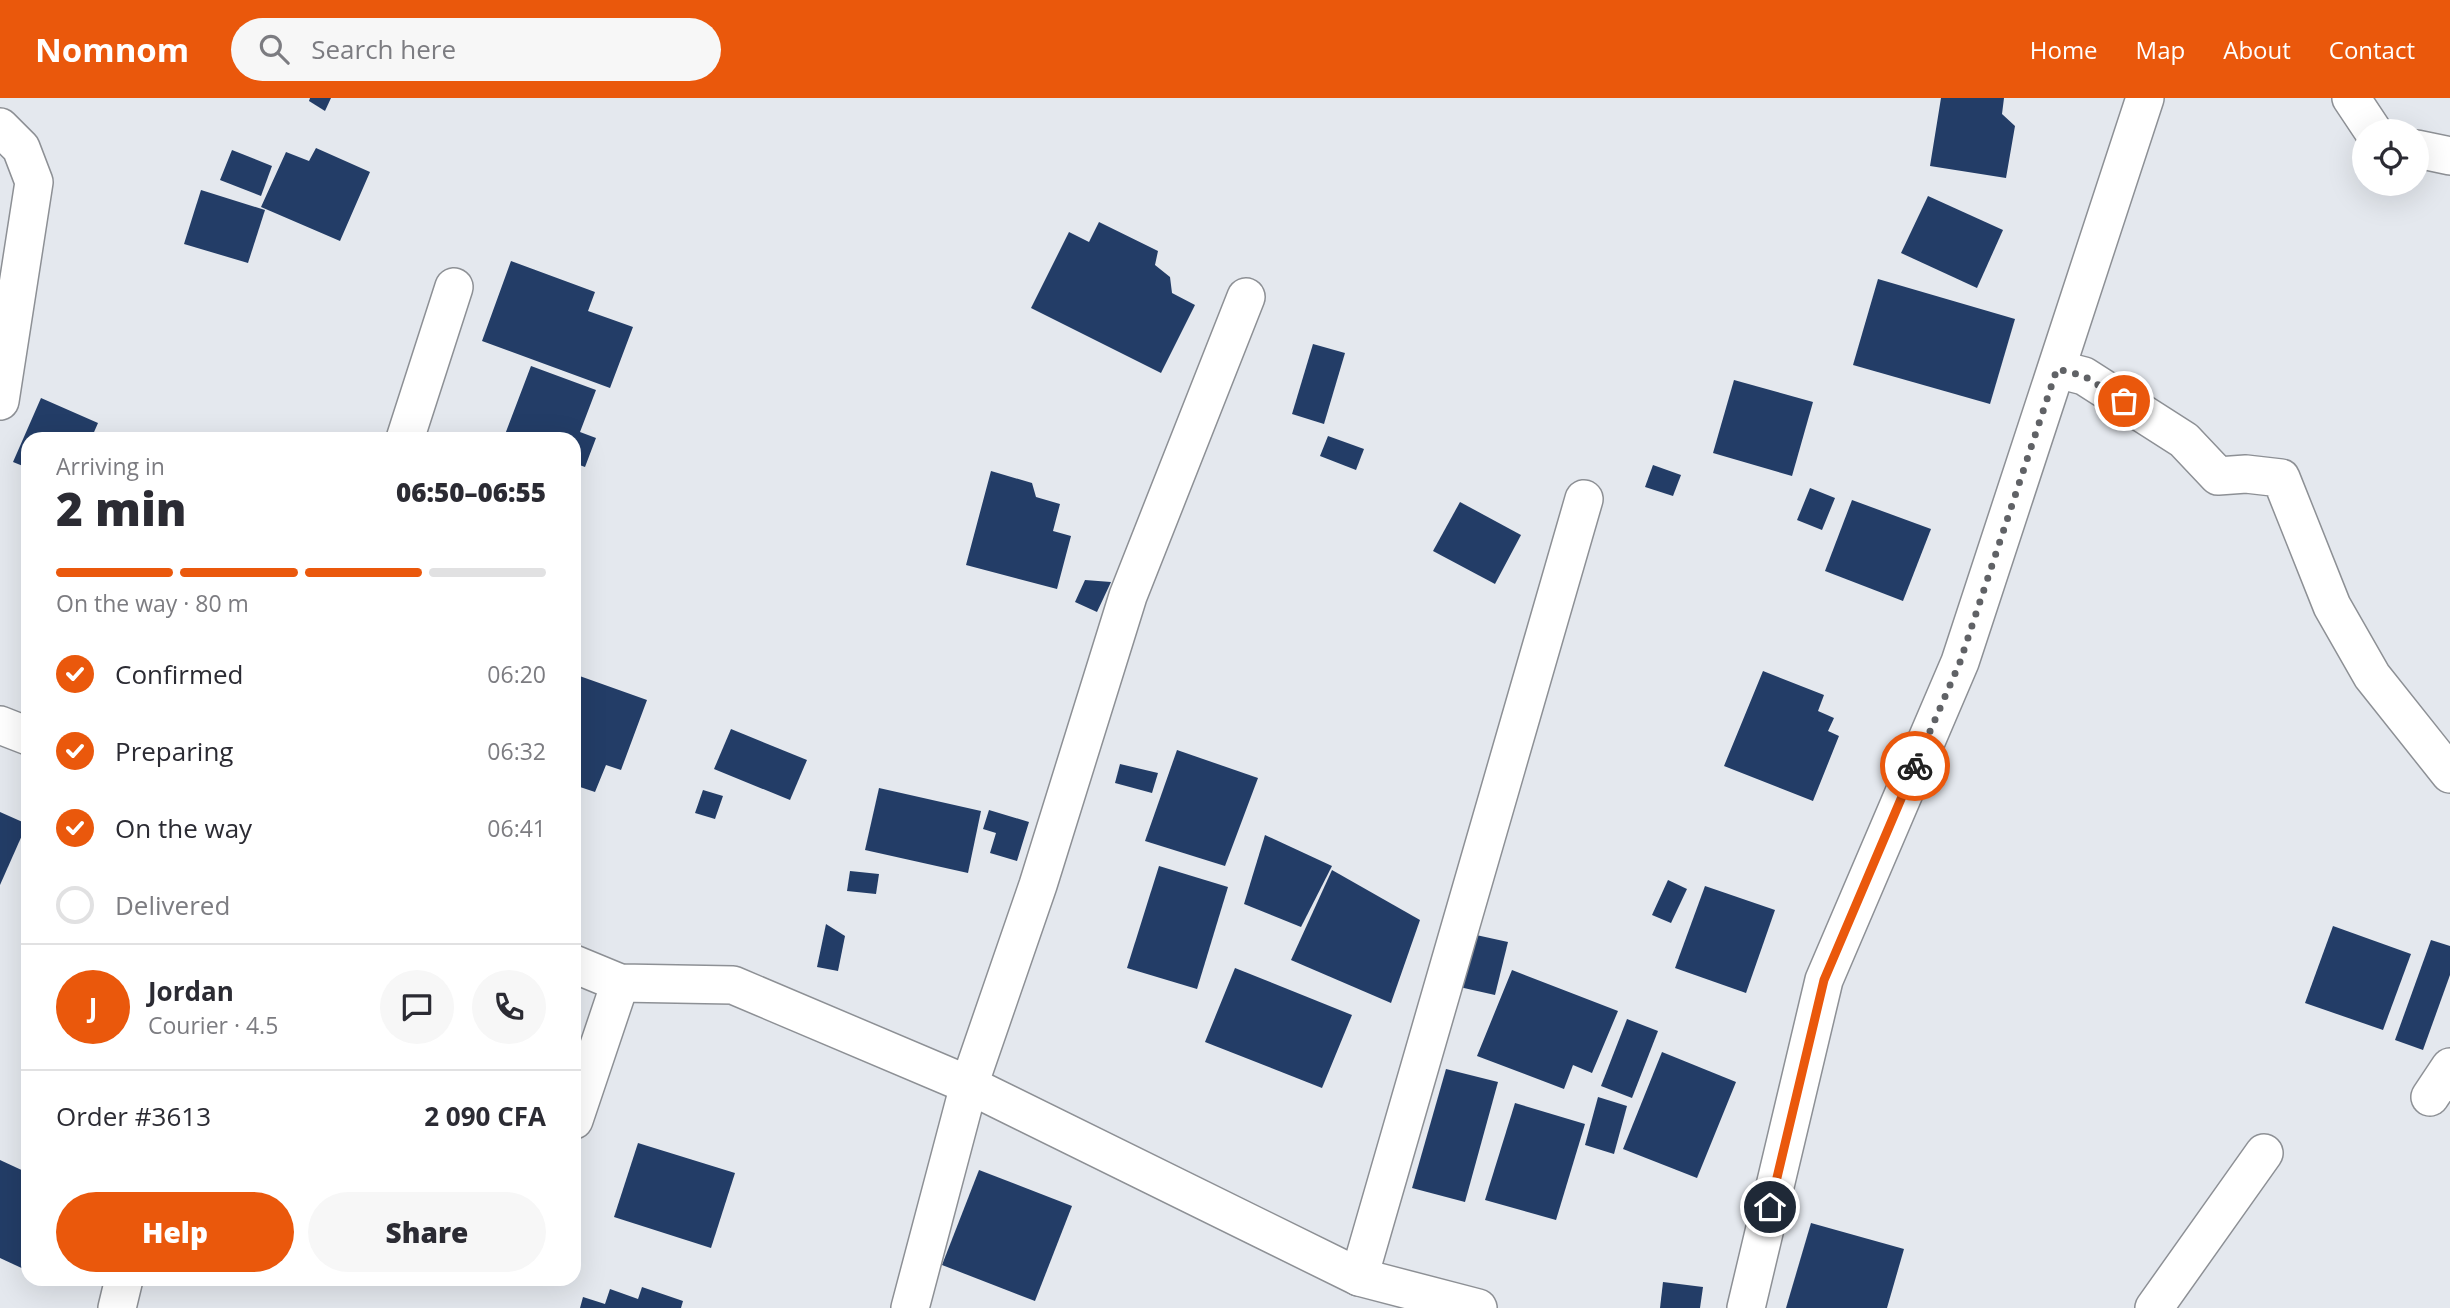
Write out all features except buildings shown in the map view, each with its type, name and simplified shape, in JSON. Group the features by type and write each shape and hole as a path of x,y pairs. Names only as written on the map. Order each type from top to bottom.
{"street":[{"path":"1746,1308 1824,980 1960,662 2145,98"},
{"path":"2351,98 2365,119"},
{"path":"0,127 21,148 34,182 0,401"},
{"path":"2429,152 2450,156"},
{"path":"407,432 454,287"},
{"path":"910,1308 969,1085 1038,885 1128,596 1247,297"},
{"path":"2057,369 2084,376 2184,440 2218,476 2246,474 2281,478 2332,606 2372,677 2450,774"},
{"path":"1359,1277 1584,499"},
{"path":"0,725 21,734"},
{"path":"581,967 620,983 733,985 969,1085 1359,1277 1478,1308"},
{"path":"581,1099 620,983"},
{"path":"2430,1097 2450,1067"},
{"path":"2154,1308 2264,1153"},
{"path":"117,1308 122,1286"}],"way so far":[{"path":"1915,766 1960,662 2057,369 2084,376 2124,401"}],"route":[{"path":"1770,1207 1824,980 1915,766"}]}
